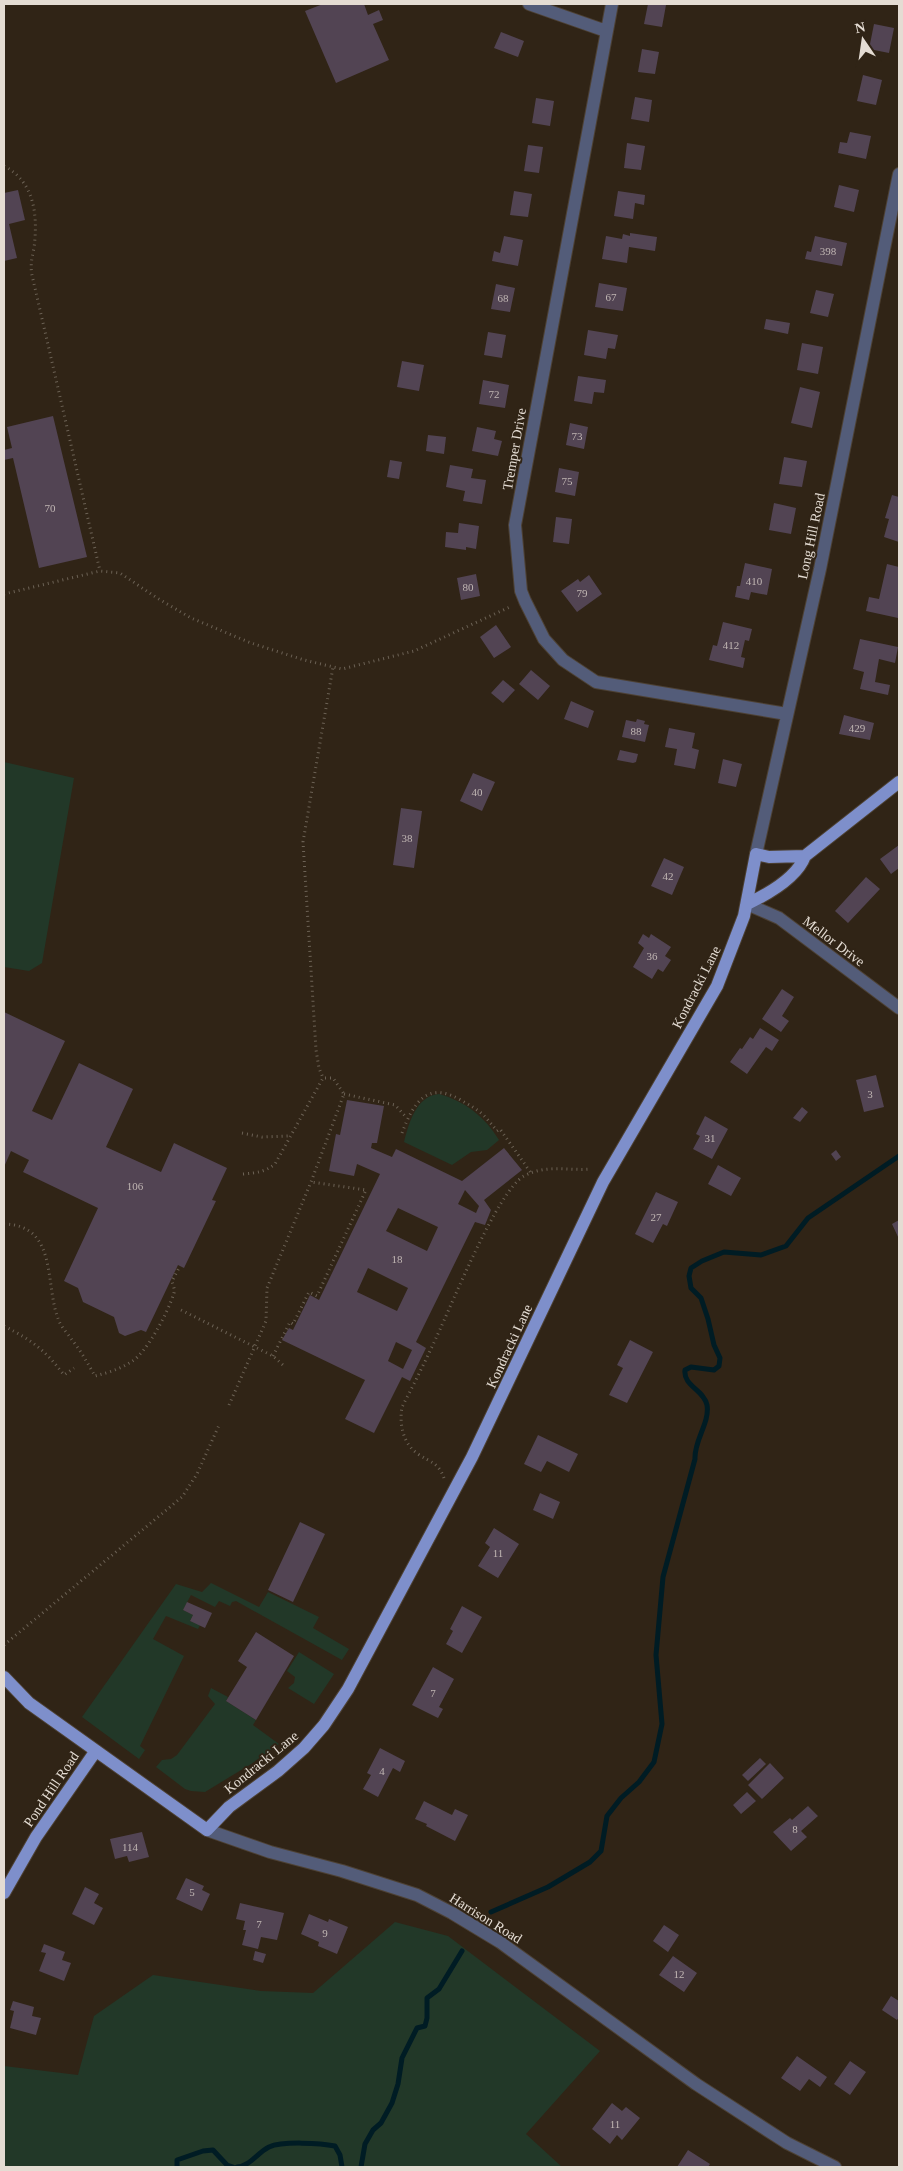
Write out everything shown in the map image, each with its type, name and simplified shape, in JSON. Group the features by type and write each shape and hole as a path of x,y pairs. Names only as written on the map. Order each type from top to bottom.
{"main road":[{"path":"746,904 774,889 798,868 805,856 899,782"},
{"path":"756,854 769,857 805,856"},
{"name":"Long Hill Road","path":"746,904 756,854"},
{"name":"Kondracki Lane","path":"207,1830 229,1807 278,1771 304,1748 324,1725 348,1689 472,1457 603,1182 717,986 740,928 746,904"},
{"name":"Pond Hill Road","path":"4,1677 29,1703 94,1752 36,1837 4,1893"},
{"name":"Harrison Road","path":"94,1752 207,1830"}],"street":[{"path":"529,4 606,30"},
{"name":"Tremper Drive","path":"612,4 515,525 521,591 544,639 563,660 596,682 787,714"},
{"name":"Long Hill Road","path":"756,854 820,569 899,174"},
{"name":"Mellor Drive","path":"746,904 779,918 899,1008"},
{"name":"Harrison Road","path":"207,1830 270,1852 342,1871 417,1895 452,1913 507,1948 696,2084 787,2143 835,2167"}],"path":[{"path":"4,166 14,171 24,181 31,194 35,208 36,225 30,265 100,571"},
{"path":"4,594 100,571 110,571 128,577 157,598 191,618 251,643 333,668 342,669 414,651 525,601"},
{"path":"322,1078 318,1068 316,1050 303,842 333,668"},
{"path":"322,1078 333,1078 344,1094 395,1105 407,1118"},
{"path":"243,1174 259,1173 275,1164 322,1078"},
{"path":"402,1133 407,1118 415,1105 427,1094 436,1092 448,1093 482,1111 497,1131 500,1129 531,1173"},
{"path":"229,1405 266,1321 267,1288 311,1182 344,1094"},
{"path":"242,1133 262,1137 290,1136"},
{"path":"444,1478 440,1467 417,1453 409,1445 399,1422 402,1407 503,1198 514,1184 531,1173 559,1167 591,1169"},
{"path":"273,1356 290,1322 293,1324 310,1292 317,1296 366,1190 311,1182"},
{"path":"4,1224 22,1229 38,1237 46,1258 54,1306 60,1323 95,1376 110,1372 132,1362 142,1354 175,1291 172,1282 180,1266"},
{"path":"181,1310 273,1356 283,1365"},
{"path":"4,1326 32,1340 47,1353 64,1375 74,1368"},
{"path":"4,1644 182,1497 197,1474 220,1423"}],"green space":[{"path":"4,762 74,778 42,963 29,971 4,967"},
{"path":"439,1094 457,1101 481,1117 499,1140 487,1150 471,1152 452,1165 404,1142 411,1119 419,1105 431,1096"},
{"path":"211,1583 259,1607 268,1592 319,1617 313,1628 349,1649 342,1660 236,1601 232,1602 230,1606 219,1601 215,1607 191,1595 183,1610 193,1615 190,1621 200,1625 198,1629 166,1616 153,1639 184,1656 140,1746 145,1750 139,1759 82,1717 176,1584 202,1592"},
{"path":"299,1652 334,1674 314,1704 288,1688 294,1683 295,1677 287,1671"},
{"path":"211,1688 228,1697 226,1701 256,1720 253,1725 279,1744 251,1764 205,1792 191,1791 185,1789 156,1767 162,1760 171,1759 177,1755 215,1704 208,1696"},
{"path":"395,1922 448,1936 600,2051 526,2134 562,2167 4,2167 4,2066 78,2075 94,2016 153,1975 261,1991 313,1993"}],"building":[{"path":"323,4 364,4 368,15 379,10 383,20 373,24 389,60 336,83 305,11"},
{"path":"648,4 666,5 662,27 644,24"},
{"path":"874,24 894,28 889,53 869,49"},
{"path":"501,32 524,41 518,57 494,48"},
{"path":"642,49 659,52 655,74 638,72"},
{"path":"863,75 882,80 876,105 857,101"},
{"path":"635,97 652,100 649,122 631,119"},
{"path":"536,98 554,101 550,126 532,123"},
{"path":"850,132 871,136 866,159 838,153 840,142 847,143"},
{"path":"627,143 645,146 641,170 624,168"},
{"path":"528,145 543,147 539,173 524,171"},
{"path":"839,185 859,190 854,212 834,207"},
{"path":"18,190 25,220 9,224 17,258 4,261 4,193"},
{"path":"514,191 532,194 528,217 510,215"},
{"path":"618,191 645,195 644,205 635,203 633,219 614,216"},
{"path":"630,233 657,237 655,251 629,247 627,263 602,259 606,236 622,239 623,234 630,236"},
{"path":"504,236 523,240 518,266 492,261 494,251 500,253"},
{"path":"815,236 847,243 842,266 805,259 807,251 811,252"},
{"path":"599,283 627,288 623,311 595,307"},
{"path":"496,284 515,288 510,312 491,309"},
{"path":"816,290 834,294 828,317 810,313"},
{"path":"766,319 790,323 788,334 764,329"},
{"path":"588,330 618,335 615,349 608,348 606,359 584,355"},
{"path":"488,332 506,335 502,358 484,355"},
{"path":"802,343 823,347 818,374 797,370"},
{"path":"402,361 424,365 419,391 397,387"},
{"path":"578,376 606,380 604,393 594,392 592,404 574,401"},
{"path":"483,380 509,385 505,408 479,404"},
{"path":"800,387 820,392 812,428 791,423"},
{"path":"53,416 87,557 39,568 13,458 4,460 4,450 12,448 7,427"},
{"path":"570,423 588,427 584,449 566,445"},
{"path":"477,427 496,431 494,439 502,441 498,456 472,451"},
{"path":"428,435 446,437 444,454 426,451"},
{"path":"784,457 807,461 802,487 779,484"},
{"path":"390,460 402,462 399,479 387,477"},
{"path":"450,465 473,469 471,478 486,480 482,504 463,501 465,491 446,487"},
{"path":"559,468 579,472 575,496 555,492"},
{"path":"892,495 899,497 899,542 884,537 889,519 885,518"},
{"path":"774,503 796,508 791,534 769,530"},
{"path":"556,517 572,519 569,544 553,542"},
{"path":"459,523 479,526 476,549 466,547 466,550 445,547 446,532 458,533"},
{"path":"745,563 772,569 767,595 751,592 749,600 735,597 737,586 740,586"},
{"path":"887,564 899,567 898,618 866,611 869,597 879,599"},
{"path":"476,574 480,596 461,600 457,578"},
{"path":"589,575 602,594 577,612 561,591 578,579 580,582"},
{"path":"723,622 752,629 749,641 745,640 741,657 745,658 743,668 709,660 713,645 717,646"},
{"path":"496,625 511,647 494,658 480,637"},
{"path":"860,639 898,647 895,663 879,659 875,682 890,685 888,695 860,689 864,672 853,669"},
{"path":"531,670 550,686 538,700 519,684"},
{"path":"503,680 515,690 503,703 491,693"},
{"path":"571,701 594,711 588,728 564,719"},
{"path":"844,715 874,723 870,740 839,734"},
{"path":"637,719 645,721 644,724 649,725 645,742 622,737 626,720 636,722"},
{"path":"669,728 695,733 692,748 699,750 695,769 674,765 677,749 665,747"},
{"path":"620,750 638,754 636,762 617,760"},
{"path":"723,759 742,764 736,787 718,783"},
{"path":"473,773 495,782 482,811 460,801"},
{"path":"401,808 422,811 414,868 393,865"},
{"path":"899,845 899,868 891,874 880,859"},
{"path":"664,858 684,867 672,895 651,886"},
{"path":"866,877 880,889 848,923 835,911"},
{"path":"643,934 649,938 651,934 671,947 665,956 671,960 663,972 658,969 652,979 633,967 644,948 638,943"},
{"path":"782,989 794,997 782,1016 789,1021 781,1032 762,1019"},
{"path":"4,1012 65,1041 32,1111 52,1120 79,1063 133,1089 106,1147 161,1172 174,1143 227,1168 212,1200 216,1201 184,1268 178,1265 146,1332 141,1330 125,1336 119,1333 114,1317 83,1302 78,1288 64,1281 98,1208 23,1172 29,1160 11,1151 4,1167"},
{"path":"760,1028 779,1040 772,1051 766,1047 747,1074 730,1062 750,1037 753,1039"},
{"path":"876,1075 884,1107 864,1112 856,1080"},
{"path":"347,1100 384,1106 377,1143 372,1143 371,1148 392,1157 396,1149 462,1181 504,1148 522,1170 484,1200 491,1210 485,1225 475,1222 416,1342 426,1348 410,1381 402,1377 374,1433 345,1419 365,1380 282,1340 289,1328 293,1330 310,1295 319,1300 380,1174 357,1164 354,1176 329,1171 336,1134 340,1135","holes":["465,1190 479,1206 476,1213 458,1204","398,1208 438,1227 427,1251 386,1231","368,1268 408,1288 397,1311 357,1292","396,1342 412,1350 403,1369 388,1361"]},
{"path":"802,1107 808,1112 800,1122 793,1118"},
{"path":"705,1116 728,1129 712,1159 693,1149 700,1136 696,1134"},
{"path":"836,1150 841,1157 836,1161 831,1154"},
{"path":"718,1165 741,1178 731,1196 708,1184"},
{"path":"656,1192 678,1202 667,1226 663,1224 653,1243 635,1234"},
{"path":"899,1220 899,1239 892,1224"},
{"path":"630,1340 653,1352 627,1403 609,1395 623,1368 617,1365"},
{"path":"538,1435 578,1454 569,1472 547,1461 541,1472 524,1464"},
{"path":"540,1493 560,1502 553,1519 533,1510"},
{"path":"300,1522 325,1534 293,1602 268,1590"},
{"path":"494,1528 519,1544 498,1578 478,1566 490,1547 485,1543"},
{"path":"187,1602 212,1613 205,1628 190,1621 193,1615 183,1610"},
{"path":"462,1606 482,1617 462,1653 446,1644 453,1631 450,1629"},
{"path":"256,1632 294,1656 256,1720 226,1701 247,1667 238,1661"},
{"path":"433,1667 454,1679 439,1707 443,1709 438,1718 412,1705"},
{"path":"380,1748 405,1761 400,1772 393,1768 378,1797 363,1789 371,1775 367,1773"},
{"path":"760,1758 766,1764 748,1781 742,1775"},
{"path":"770,1763 784,1778 762,1799 748,1785"},
{"path":"747,1792 756,1801 741,1814 733,1805"},
{"path":"424,1801 452,1815 455,1809 468,1815 455,1841 415,1819"},
{"path":"808,1806 818,1816 801,1831 807,1837 791,1851 773,1832 790,1818 792,1820"},
{"path":"142,1832 149,1857 129,1862 127,1856 115,1859 110,1839"},
{"path":"186,1878 204,1886 202,1890 210,1894 202,1911 176,1899"},
{"path":"85,1887 99,1894 94,1903 103,1908 94,1925 72,1914"},
{"path":"240,1903 284,1913 277,1940 261,1937 258,1949 242,1945 246,1930 243,1930 245,1921 236,1919"},
{"path":"309,1914 328,1922 329,1919 348,1927 337,1954 318,1946 319,1942 301,1934"},
{"path":"664,1925 679,1935 668,1952 653,1941"},
{"path":"44,1944 65,1952 62,1960 71,1963 64,1981 39,1971 46,1953 41,1952"},
{"path":"255,1951 266,1954 263,1963 253,1960"},
{"path":"673,1956 697,1973 684,1992 659,1975"},
{"path":"891,1996 899,2001 899,2017 897,2020 882,2010"},
{"path":"13,2001 34,2007 32,2016 41,2018 36,2035 10,2028 14,2011 10,2010"},
{"path":"797,2056 827,2077 820,2087 809,2079 800,2091 781,2078"},
{"path":"850,2061 866,2072 850,2095 834,2084"},
{"path":"612,2103 622,2111 626,2107 640,2118 622,2140 617,2135 610,2144 592,2129"},
{"path":"688,2150 710,2164 708,2167 677,2167"}],"waterway":[{"path":"491,1912 548,1887 590,1862 601,1851 607,1816 621,1798 639,1782 654,1762 662,1724 656,1655 663,1577 707,1412 705,1400 687,1380 685,1370 691,1367 714,1370 719,1366 720,1358 714,1345 701,1298 691,1288 689,1276 691,1268 724,1252 761,1255 786,1246 808,1218 899,1156"},
{"path":"361,2167 365,2144 373,2130 381,2123 392,2103 398,2084 402,2058 417,2028 425,2026 427,1998 439,1989 462,1951"},
{"path":"237,2167 250,2162 269,2147 302,2143 335,2146 340,2155 342,2167"},
{"path":"177,2167 177,2160 203,2151 213,2150 227,2165 233,2167"}]}
